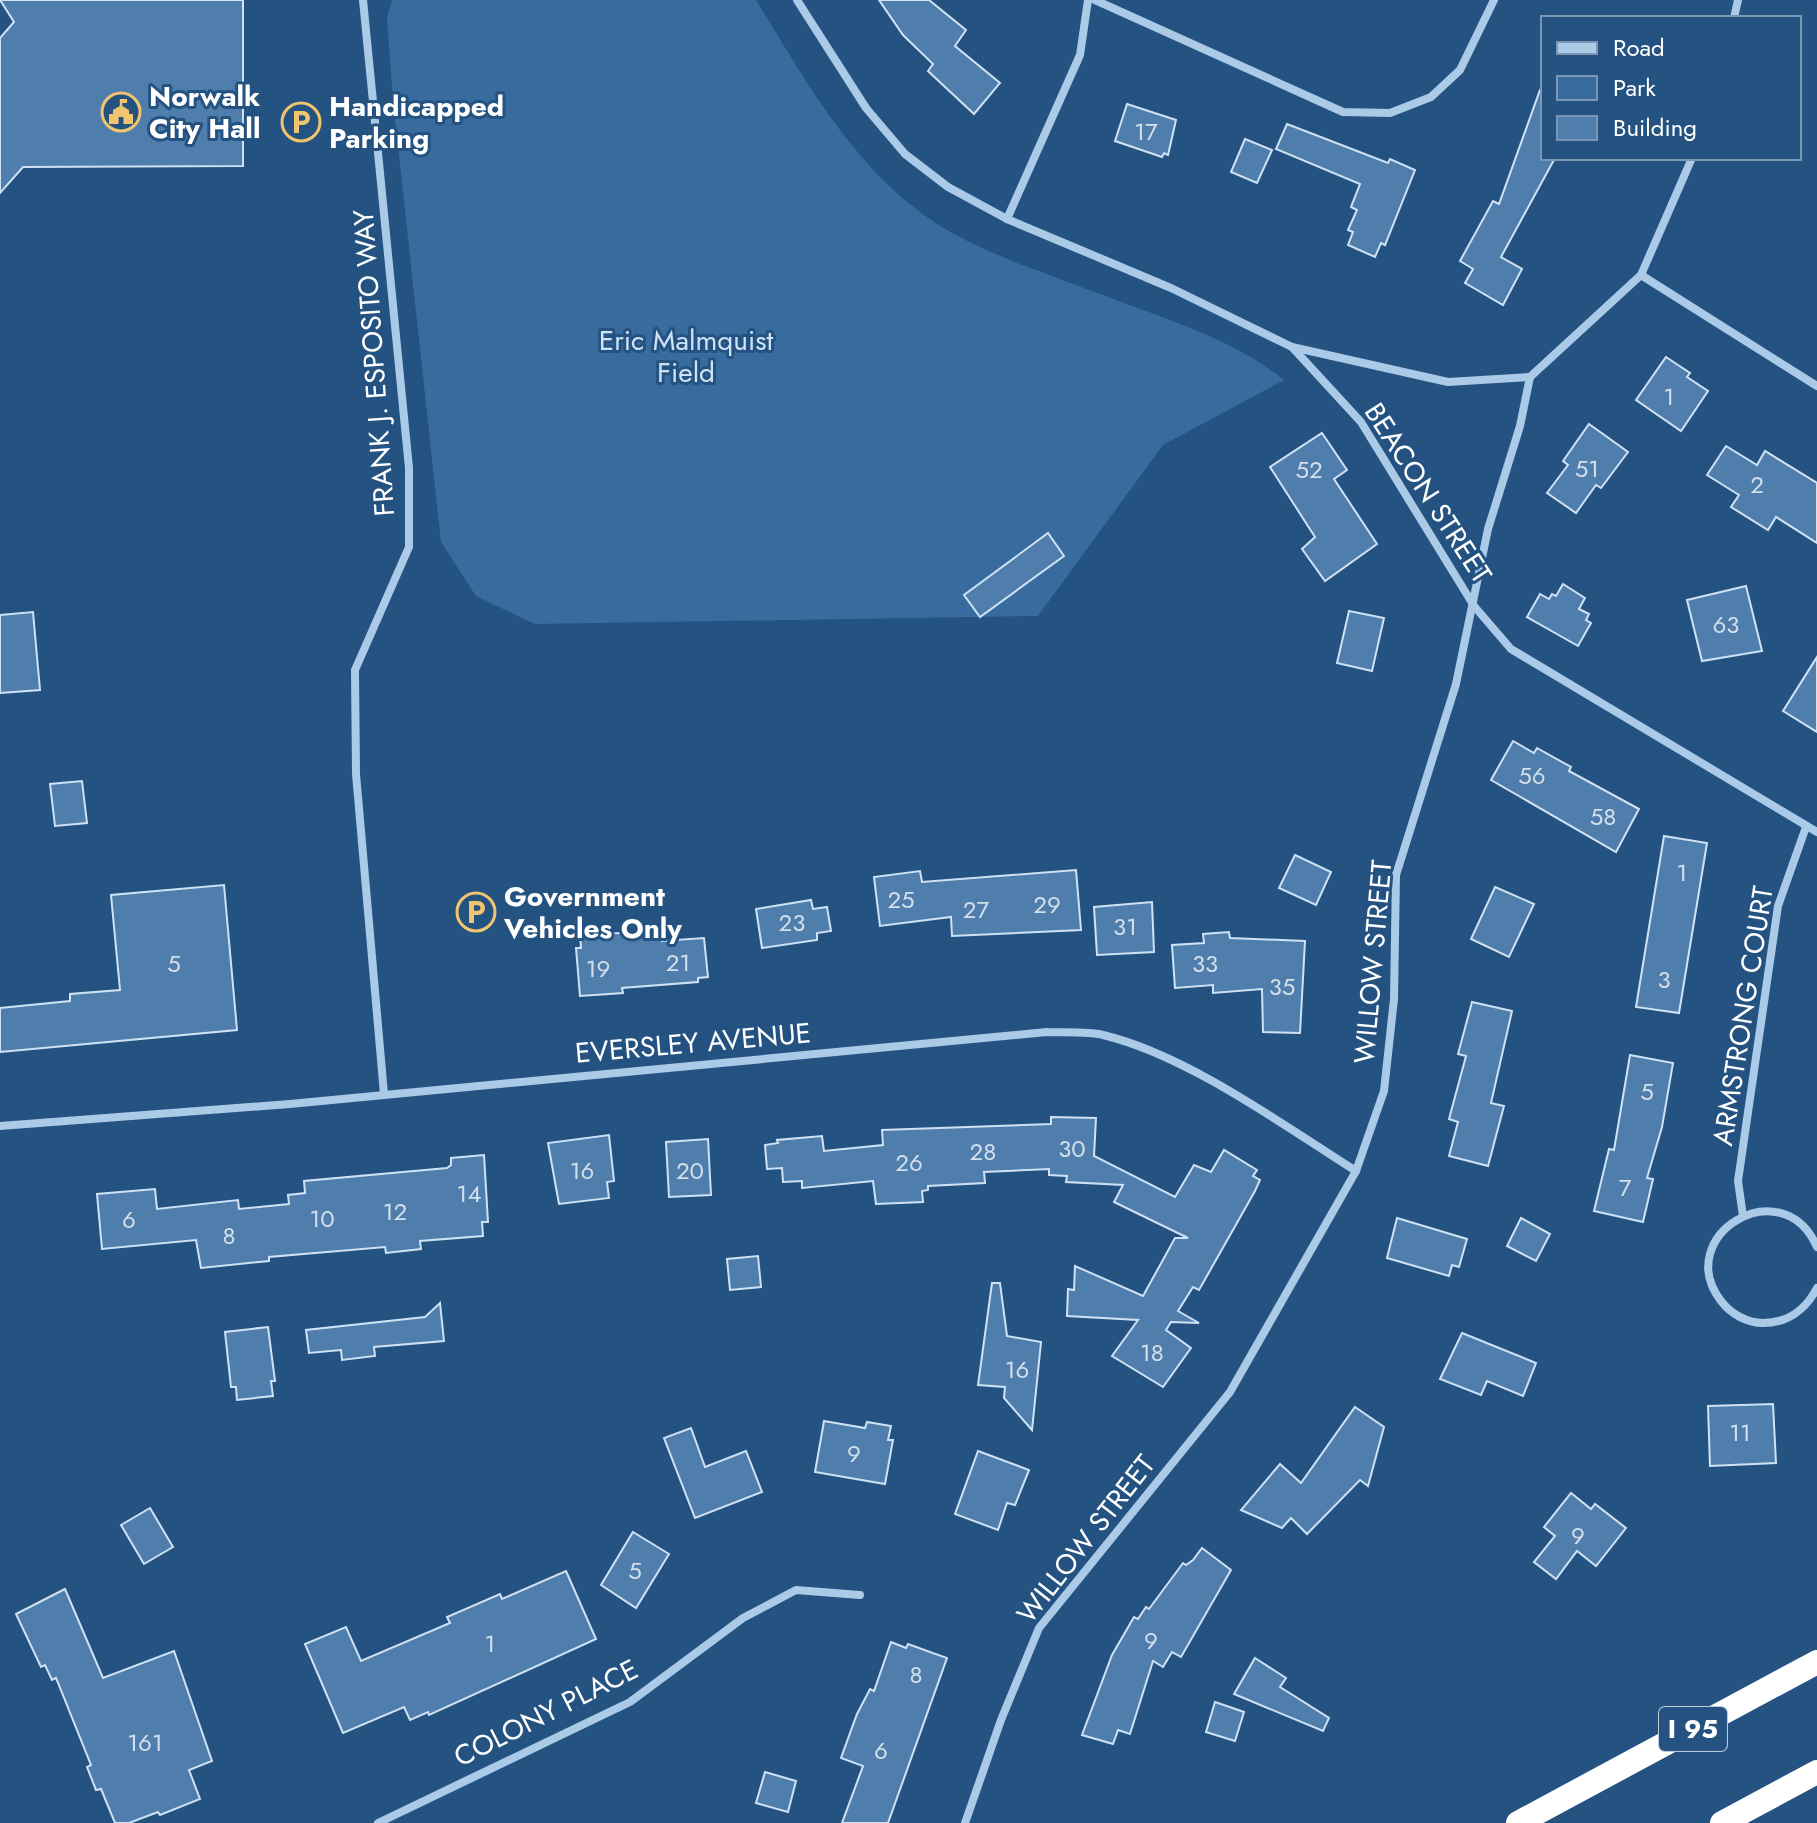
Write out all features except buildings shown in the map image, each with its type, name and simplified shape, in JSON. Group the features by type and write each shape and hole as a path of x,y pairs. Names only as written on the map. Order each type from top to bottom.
{"highway":[{"name":"I 95","path":"1518,1823 1817,1662"},
{"path":"1722,1823 1817,1772"},
{"path":"1500,1823 1569,1796"},
{"path":"1733,1823 1770,1798"}],"street":[{"name":"FRANK J. ESPOSITO WAY","path":"363,0 409,468 409,547 355,670 356,774 384,1094"},
{"name":"BEACON STREET","path":"797,0 866,108 905,154 948,187 1007,219 1171,288 1292,347 1361,422 1474,606 1511,649 1817,832"},
{"path":"1007,219 1080,55 1088,0"},
{"path":"1095,0 1343,112 1390,113 1431,97 1460,70 1494,0"},
{"path":"1292,347 1448,382 1530,377 1641,275 1691,160"},
{"path":"1641,275 1817,386"},
{"name":"WILLOW STREET","path":"965,1823 1001,1720 1039,1628 1230,1392 1356,1171 1384,1091 1394,999 1396,875 1456,684 1488,529 1520,426 1530,377"},
{"name":"ARMSTRONG COURT","path":"1743,1216 1738,1181 1778,906 1806,827"},
{"name":"EVERSLEY AVENUE","path":"0,1126 384,1094 1047,1032 1102,1034 1171,1060 1271,1117 1356,1171"},
{"path":"1817,1247 1804,1227 1785,1215 1764,1211 1743,1216 1718,1237 1709,1257 1710,1279 1726,1307 1755,1322 1777,1322 1797,1313 1817,1288"},
{"name":"COLONY PLACE","path":"378,1823 630,1702 743,1618 796,1590 860,1595"}],"green space":[{"name":"Eric Malmquist Field","path":"392,0 756,0 813,91 855,150 905,201 934,222 997,255 1222,342 1284,380 1163,445 1038,616 535,624 476,596 441,542 393,100 387,18"}],"place":[{"name":"Norwalk City Hall","path":"121,112"},
{"name":"Handicapped Parking","path":"301,122"},
{"name":"Government Vehicles Only","path":"476,912"}]}
